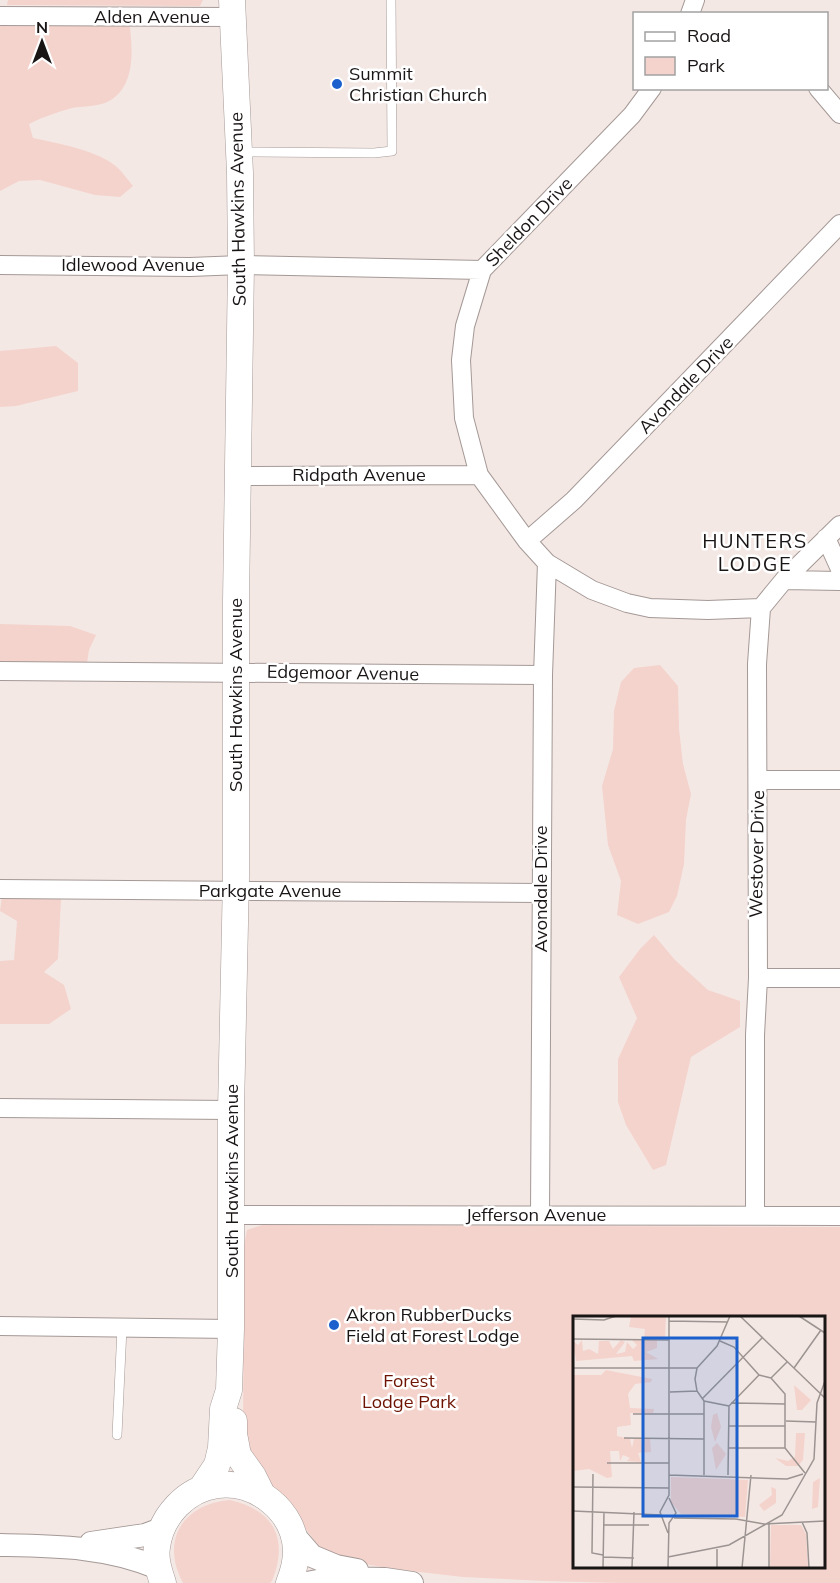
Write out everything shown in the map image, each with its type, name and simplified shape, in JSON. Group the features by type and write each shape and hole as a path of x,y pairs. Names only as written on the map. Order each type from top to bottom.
{"main road":[{"name":"South Hawkins Avenue","path":"201,1489 217,1465 221,1448 223,1409 229,1390 231,1329 233,1215 231,1110 236,891 241,265 239,152 232,8"},
{"name":"South Hawkins Avenue","path":"229,1390 234,1410 234,1434 238,1455 262,1494"},
{"path":"160,1575 157,1548 161,1528 171,1512 184,1498 201,1489 216,1485 232,1485 262,1494 286,1518 293,1534 296,1551 289,1583"}],"street":[{"name":"Alden Avenue","path":"0,16 232,8"},
{"name":"Sheldon Drive","path":"651,90 632,115 482,270 465,326 460,360 464,418 479,475 527,541 547,563 592,590 627,603 650,608 761,608"},
{"path":"820,90 840,114"},
{"name":"Avondale Drive","path":"527,541 574,500 840,224"},
{"name":"Idlewood Avenue","path":"0,266 241,265 482,270"},
{"name":"Ridpath Avenue","path":"239,476 479,475"},
{"path":"761,608 784,580 840,525"},
{"path":"826,538 840,569"},
{"name":"Avondale Drive","path":"540,1215 543,675 547,563"},
{"path":"784,580 840,581"},
{"name":"Westover Drive","path":"755,1214 755,1035 758,978 757,664 761,608"},
{"name":"Edgemoor Avenue","path":"0,671 543,675"},
{"path":"758,780 840,780"},
{"name":"Parkgate Avenue","path":"0,888 541,893"},
{"path":"758,978 840,978"},
{"path":"0,1108 231,1110"},
{"name":"Jefferson Avenue","path":"233,1215 755,1214 840,1216"},
{"path":"0,1326 231,1329"},
{"path":"0,1545 68,1546 145,1535 161,1528"},
{"path":"293,1534 312,1556 336,1566 384,1579"},
{"path":"68,1546 137,1559 160,1575"},
{"path":"307,1583 333,1578 384,1579 412,1583"}],"lane":[{"path":"239,152 374,153 392,151 392,0"},
{"path":"117,1435 122,1328"}],"green space":[{"path":"8,0 203,0 200,6 7,5"},
{"path":"129,21 131,66 124,86 118,94 105,103 72,108 29,124 33,138 78,148 100,157 118,168 133,186 120,197 95,195 40,180 19,181 0,191 0,22"},
{"path":"56,346 78,363 78,391 16,406 0,407 0,351"},
{"path":"0,624 70,626 96,635 89,650 87,663 0,662"},
{"path":"660,665 678,686 683,764 691,794 686,820 684,864 677,896 669,912 638,924 617,915 621,881 608,845 602,786 613,749 614,711 621,682 634,668"},
{"path":"37,894 61,899 58,959 44,972 64,985 71,1009 49,1024 0,1024 0,961 14,960 17,921 0,911 2,896 17,899"},
{"path":"654,935 675,960 708,990 740,1001 740,1027 691,1057 666,1165 653,1170 626,1125 618,1102 618,1059 637,1018 619,977"},
{"name":"Forest Lodge Park","path":"262,1225 840,1227 840,1583 545,1581 463,1577 336,1559 320,1548 247,1455 243,1440 244,1245 247,1230"},
{"path":"230,1500 258,1511 274,1528 279,1552 272,1581 270,1583 183,1583 176,1567 174,1552 175,1539 180,1527 188,1517 200,1509"}],"place":[{"name":"Summit Christian Church","path":"337,84"},
{"name":"Akron RubberDucks Field at Forest Lodge","path":"334,1325"}],"district":[{"name":"HUNTERS LODGE","path":"755,552"}]}
